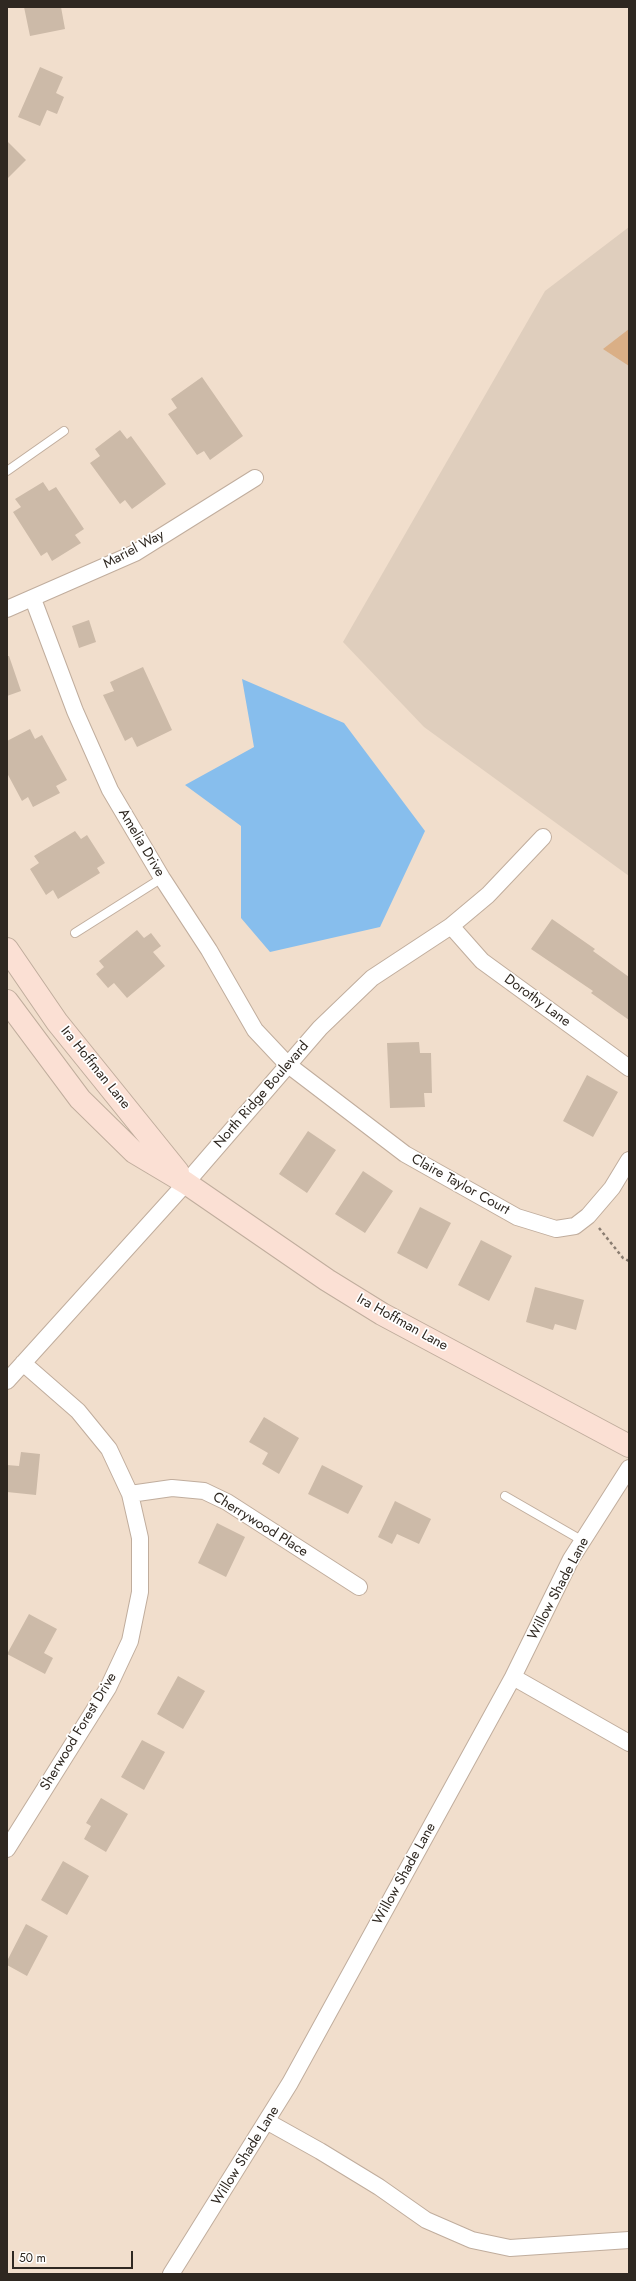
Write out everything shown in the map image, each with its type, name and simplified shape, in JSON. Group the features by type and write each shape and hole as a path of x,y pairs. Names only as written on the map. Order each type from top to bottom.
{"main road":[{"name":"Ira Hoffman Lane","path":"7,949 57,1022 186,1183"},
{"name":"Ira Hoffman Lane","path":"7,1001 14,1016 80,1098 134,1152 186,1183 327,1280 382,1314 629,1446"}],"street":[{"name":"Mariel Way","path":"7,609 136,553 254,478"},
{"name":"Amelia Drive","path":"33,599 75,711 110,790 162,878 209,950 255,1030 287,1064"},
{"name":"North Ridge Boulevard","path":"7,1381 186,1183 287,1064 320,1028 372,978 451,926 488,895 543,837"},
{"name":"Dorothy Lane","path":"451,926 482,961 629,1068"},
{"name":"Claire Taylor Court","path":"287,1064 405,1154 517,1217 556,1229 575,1226 588,1216 612,1188 629,1160"},
{"name":"Sherwood Forest Drive","path":"7,1849 108,1688 130,1641 140,1592 140,1538 130,1494 109,1449 78,1411 23,1363"},
{"name":"Willow Shade Lane","path":"171,2274 268,2122 513,1677 571,1559 629,1468"},
{"name":"Cherrywood Place","path":"130,1494 172,1488 204,1491 227,1502 359,1587"},
{"path":"513,1677 629,1743"},
{"path":"268,2122 380,2187 426,2220 472,2240 510,2248 629,2240"}],"lane":[{"path":"7,471 64,431"},
{"path":"75,933 162,878"},
{"path":"506,1496 583,1541"}],"path":[{"path":"588,1216 623,1258 629,1262"}],"shaded area":[{"path":"629,227 629,876 424,727 343,642 545,291"},
{"path":"629,329 629,366 603,349"}],"water":[{"path":"242,679 344,723 425,831 380,927 270,952 241,918 241,826 185,785 254,747"}],"building":[{"path":"24,7 61,7 65,29 30,36"},
{"path":"40,67 63,77 56,93 64,97 57,114 47,110 40,126 18,117"},
{"path":"7,141 26,160 7,179"},
{"path":"202,377 243,436 210,460 204,451 197,455 168,414 177,408 171,399"},
{"path":"120,430 127,439 131,436 166,484 132,509 125,500 120,504 90,463 100,456 95,449"},
{"path":"43,482 49,491 56,487 84,529 75,535 81,543 52,561 47,552 41,556 13,512 21,507 15,499"},
{"path":"89,620 96,642 79,648 72,626"},
{"path":"7,656 9,656 21,691 7,696"},
{"path":"143,667 172,730 137,747 132,737 125,741 103,695 114,691 110,682"},
{"path":"30,729 35,739 42,735 67,780 56,786 60,793 33,807 28,797 22,801 7,773 7,741"},
{"path":"75,831 81,839 87,835 105,863 97,868 100,873 58,899 53,890 46,895 30,869 39,863 34,856"},
{"path":"552,919 595,949 593,951 629,977 629,1020 591,993 593,991 531,949"},
{"path":"137,930 144,938 151,933 161,946 153,952 165,966 127,998 114,983 108,988 96,974 104,967 99,961"},
{"path":"419,1042 420,1053 431,1053 432,1093 424,1093 425,1107 390,1108 387,1043"},
{"path":"587,1075 618,1092 593,1137 563,1121"},
{"path":"308,1131 336,1150 307,1193 279,1174"},
{"path":"363,1171 393,1191 365,1233 335,1214"},
{"path":"420,1207 451,1223 427,1269 397,1253"},
{"path":"481,1240 512,1256 489,1301 458,1285"},
{"path":"535,1287 584,1300 576,1330 555,1324 553,1330 526,1322"},
{"path":"264,1417 299,1438 279,1474 262,1464 268,1453 249,1442"},
{"path":"21,1452 40,1454 36,1495 7,1492 7,1465 19,1466"},
{"path":"322,1465 363,1486 348,1514 308,1494"},
{"path":"395,1501 431,1519 419,1544 397,1534 392,1544 378,1537"},
{"path":"217,1523 245,1537 226,1577 198,1563"},
{"path":"29,1614 57,1629 44,1653 53,1658 45,1674 7,1654"},
{"path":"178,1676 205,1691 183,1729 157,1714"},
{"path":"142,1740 165,1752 144,1790 121,1777"},
{"path":"101,1798 128,1814 106,1852 84,1839 91,1826 86,1823"},
{"path":"63,1861 89,1876 67,1915 41,1900"},
{"path":"26,1924 48,1936 27,1976 7,1965 7,1961"}]}
